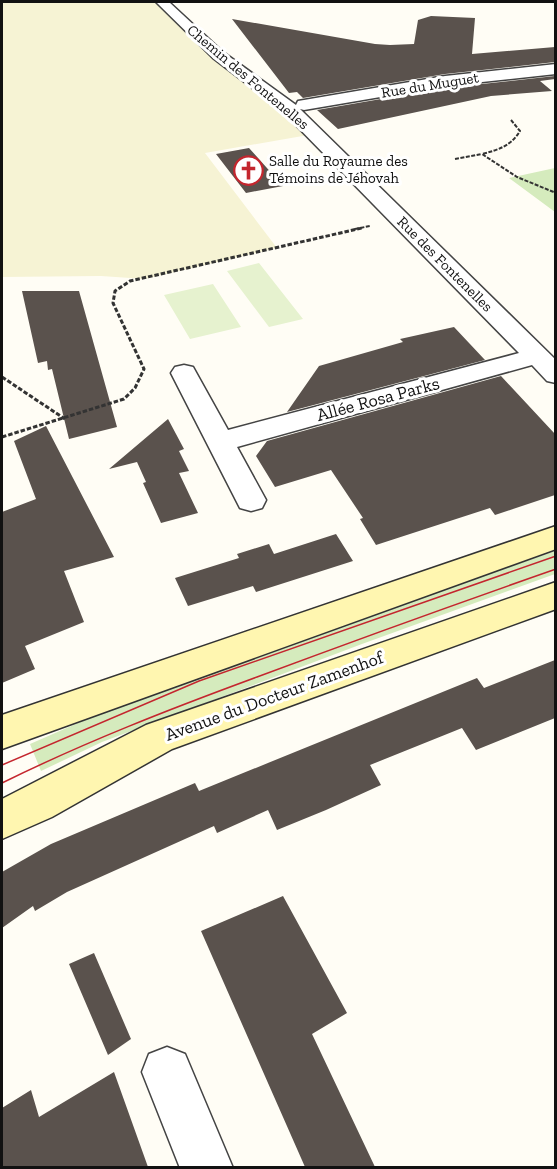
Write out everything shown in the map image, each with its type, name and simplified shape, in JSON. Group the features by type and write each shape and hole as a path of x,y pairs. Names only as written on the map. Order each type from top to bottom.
{"street":[{"name":"Chemin des Fontenelles","path":"162,2 218,55 287,106 334,153"},
{"name":"Rue du Muguet","path":"304,105 445,81 555,69"},
{"name":"Rue des Fontenelles","path":"334,153 555,375"},
{"name":"Allée Rosa Parks","path":"220,442 536,356"},
{"path":"184,373 251,500"},
{"path":"2,732 555,537"},
{"name":"Avenue du Docteur Zamenhof","path":"2,819 38,803 159,737 555,595"},
{"path":"167,1072 207,1167"}],"path":[{"path":"455,159 504,149 515,141 519,131 511,120"},
{"path":"482,154 517,177 555,193"},
{"path":"2,437 124,399 135,388 144,369 113,303 115,291 130,281 400,220"},
{"path":"2,377 65,419"}],"shaded area":[{"path":"2,2 162,2 218,55 314,134 205,153 277,248 145,279 101,276 2,277"}],"green space":[{"path":"555,168 555,212 509,178"},
{"path":"259,263 303,319 269,327 227,271"},
{"path":"213,284 241,327 190,339 164,295"},
{"path":"555,551 555,574 102,742 41,771 30,744 140,696"}],"building":[{"path":"431,16 475,18 472,54 555,47 555,62 445,74 303,98 297,92 289,93 232,19 390,45 414,44 418,20"},
{"path":"555,76 555,79 540,81 552,91 491,96 338,129 317,110 445,88"},
{"name":"Salle du Royaume des Témoins de Jéhovah","path":"249,148 283,186 246,193 216,154"},
{"path":"22,291 79,291 117,427 69,439 52,369 48,370 47,361 38,363"},
{"path":"454,327 485,360 287,412 319,366 403,342 400,339"},
{"path":"501,376 555,434 555,495 495,515 490,508 376,545 360,519 363,518 331,470 275,487 256,456 267,441"},
{"path":"168,419 184,449 179,451 189,471 179,473 198,513 161,523 143,483 146,482 137,462 109,469"},
{"path":"46,426 114,557 64,571 84,622 25,646 35,669 2,683 2,512 36,499 14,441"},
{"path":"336,534 353,561 256,592 253,586 188,606 175,578 239,558 237,554 269,544 274,554"},
{"path":"555,660 555,718 476,750 462,728 370,765 381,785 326,810 277,830 268,810 217,833 214,826 67,892 35,911 33,906 2,928 2,872 51,844 195,783 199,791 477,678 484,688"},
{"path":"283,896 347,1013 312,1034 375,1167 305,1167 201,931"},
{"path":"94,953 131,1039 108,1055 69,964"},
{"path":"114,1072 148,1167 2,1167 2,1108 31,1090 39,1117"}],"tram line":[{"path":"2,765 199,681 556,556"},
{"path":"2,783 96,740 192,701 556,569"}],"place":[{"name":"Salle du Royaume des Témoins de Jéhovah","path":"248,170"}]}
